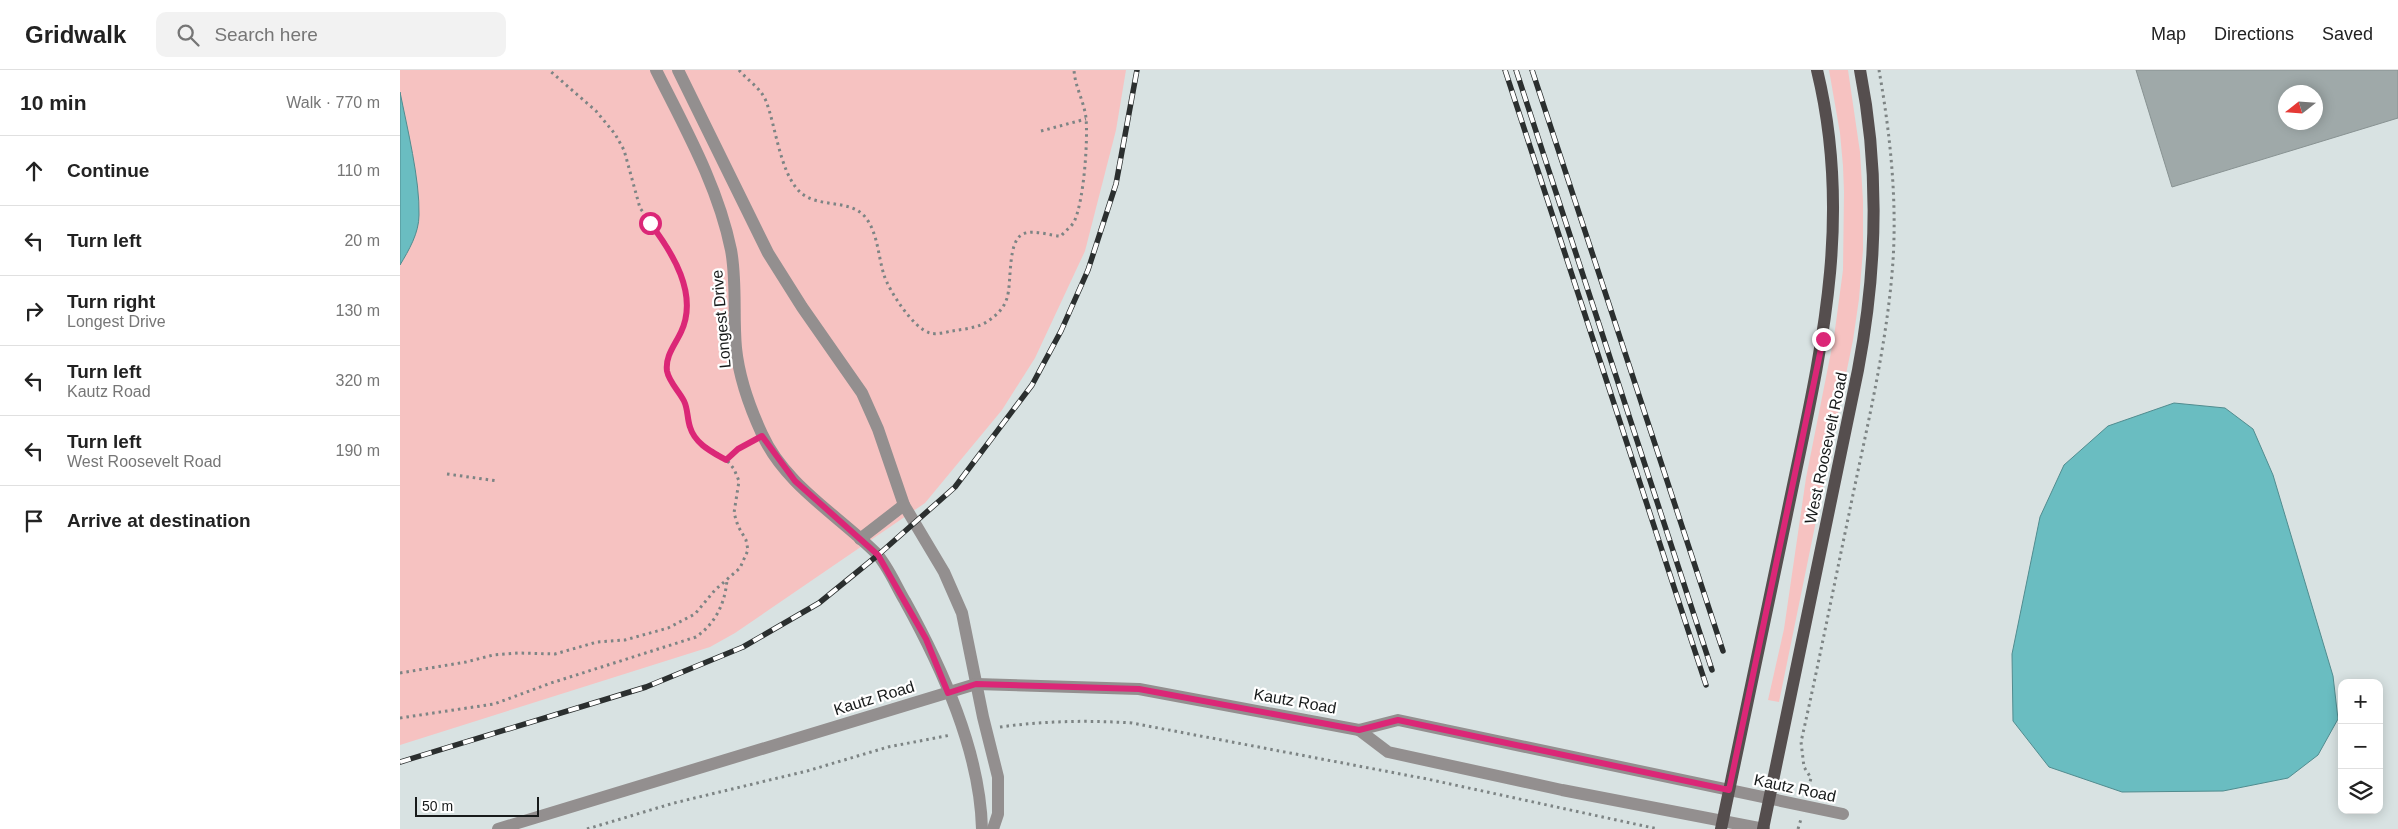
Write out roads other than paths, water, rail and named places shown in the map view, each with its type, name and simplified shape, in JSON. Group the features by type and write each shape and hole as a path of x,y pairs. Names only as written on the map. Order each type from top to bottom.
{"main road":[{"name":"West Roosevelt Road","path":"1721,825 1812,394 1829,300 1833,232 1832,172 1828,131 1817,70"},
{"name":"West Roosevelt Road","path":"1763,829 1858,370 1870,302 1874,252 1874,192 1869,130 1860,70"}],"street":[{"name":"Longest Drive","path":"656,70 709,176 724,219 731,253 736,350 746,394 762,436 795,481 878,555 926,639 970,753 978,784 982,829"},
{"path":"678,70 768,253 802,307 862,393 878,429 904,505 944,572 962,613 976,684 998,777 998,814 993,829"},
{"path":"860,539 904,505"},
{"name":"Kautz Road","path":"498,829 976,684 1139,689 1359,730 1398,720 1843,814"},
{"name":"Kautz Road","path":"1359,730 1388,752 1721,825 1763,829"}],"water":[{"path":"400,92 415,170 419,201 419,222 410,247 400,265"},
{"path":"2174,403 2225,408 2253,429 2273,475 2333,676 2338,719 2318,755 2288,778 2223,791 2122,792 2049,767 2013,721 2012,654 2040,517 2064,465 2108,426"}],"railway":[{"path":"400,762 646,687 743,647 819,603 878,555 955,487 1032,385 1061,331 1088,270 1116,184 1137,70"},
{"path":"1505,70 1706,685"},
{"path":"1516,70 1712,670"},
{"path":"1532,70 1723,651"}]}
